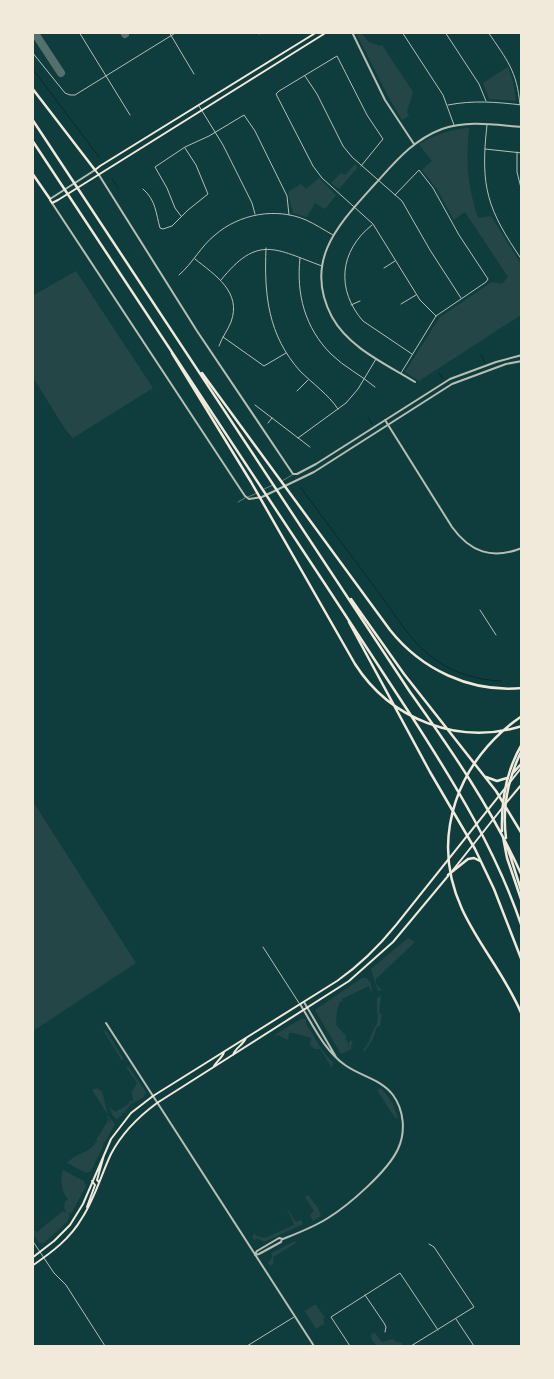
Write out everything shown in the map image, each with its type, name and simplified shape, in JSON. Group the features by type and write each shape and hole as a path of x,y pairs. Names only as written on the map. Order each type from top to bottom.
{"highway":[{"path":"32,88 95,170"},
{"path":"32,118 410,692 475,786 498,825 522,876"},
{"path":"32,140 341,607 441,762 474,817 501,872 522,927"},
{"path":"32,173 50,199"},
{"path":"158,331 242,466 364,678 386,700 408,715 425,723 465,732 498,732 522,726"},
{"path":"190,358 403,645 428,665 455,679 482,686 508,689 522,688"},
{"path":"340,584 404,674 499,796 522,834"},
{"path":"341,607 430,772 473,845 500,904 522,962"},
{"path":"522,716 503,730 484,748 471,767 457,796 450,824 449,846 452,878 457,896 468,921 506,980 522,1015"},
{"path":"522,744 506,783 502,816 505,850 522,902"},
{"path":"522,750 508,788 504,814 508,849 522,892"},
{"path":"484,776 493,780 503,780 511,775 522,763"},
{"path":"448,875 468,858 477,858 482,864"}],"main road":[{"path":"98,175 95,170 317,32"},
{"path":"50,199 52,203 58,200 327,32"},
{"path":"32,1258 54,1242 70,1225 83,1204 105,1150 124,1122 153,1096 304,1002 345,975 373,952 414,904 471,829 522,767"},
{"path":"32,1266 67,1239 87,1211 110,1156 122,1136 136,1120 157,1103 349,981 387,949 522,784"},
{"path":"233,1055 246,1038"},
{"path":"213,1068 223,1056 224,1051"},
{"path":"100,1182 97,1180 105,1150"},
{"path":"87,1211 94,1185 92,1181"}],"street":[{"path":"79,32 130,114"},
{"path":"169,32 194,74"},
{"path":"32,52 65,92 72,96 80,93 177,32"},
{"path":"352,32 385,100 414,144"},
{"path":"402,32 438,86 454,126"},
{"path":"445,32 480,84 486,101"},
{"path":"447,105 486,101 521,105 512,68 488,32"},
{"path":"361,166 383,140 367,114 338,56 276,94 277,98 313,166 322,178 373,224 416,294 436,316"},
{"path":"305,75 317,94 343,146 361,166 396,195 407,208 430,250 461,298"},
{"path":"199,106 224,145 252,203 255,215"},
{"path":"181,216 175,208 167,188 155,167 184,147 216,132 244,115 255,131 286,196 289,215"},
{"path":"487,124 484,171 490,204 504,234 522,260"},
{"path":"415,382 376,359 349,340 333,319 323,292 322,266 333,235 398,158 414,144 435,132 454,126 487,124 522,128"},
{"path":"143,189 150,195 153,201 160,228 163,229 172,226 208,194 196,165 184,147"},
{"path":"484,149 522,153"},
{"path":"517,152 517,172 522,192"},
{"path":"50,199 95,170"},
{"path":"396,195 419,170 434,188 459,235 488,279 436,316 400,373"},
{"path":"98,175 201,338 293,474 292,482"},
{"path":"52,203 246,498 254,499 319,469 452,384 493,368 522,361"},
{"path":"179,275 209,240 224,228 243,218 267,214 289,215 304,219 333,235"},
{"path":"373,224 361,235 354,245 345,267 344,279 351,305 370,327 412,354"},
{"path":"221,280 235,263 243,257 251,252 266,248 275,249 322,266"},
{"path":"266,248 264,275 268,308 278,337 286,352 308,379 332,400 338,409"},
{"path":"194,258 228,287 234,302 234,311 230,324 222,336 219,346"},
{"path":"300,258 299,290 308,321 318,338 331,354 374,387"},
{"path":"384,268 396,260"},
{"path":"401,304 416,294"},
{"path":"351,305 360,301"},
{"path":"222,336 264,366 286,352"},
{"path":"293,474 297,474 316,464 459,375 522,355"},
{"path":"298,438 352,397 376,359"},
{"path":"297,390 308,379"},
{"path":"255,405 310,447"},
{"path":"268,424 272,418"},
{"path":"385,420 461,539 472,547 486,552 507,553 522,548"},
{"path":"480,610 496,635"},
{"path":"254,1255 281,1242 283,1239 319,1223 352,1200 390,1162 398,1150 403,1122 399,1107 392,1094 377,1081 348,1068 330,1052 298,999 263,947"},
{"path":"298,999 304,1002 308,1008 336,1057"},
{"path":"106,1023 314,1346"},
{"path":"32,1240 57,1277 66,1284 105,1346"},
{"path":"411,1346 474,1307 434,1247 429,1244"},
{"path":"350,1346 331,1317 400,1273 438,1330"},
{"path":"365,1294 384,1323 386,1327 385,1332"},
{"path":"247,1346 295,1316"},
{"path":"456,1318 474,1346"}],"lane":[{"path":"282,481 293,474"},
{"path":"238,502 274,485"}],"shaded area":[{"path":"356,33 361,33 369,42 382,45 413,92 407,112 409,116 402,120"},
{"path":"508,67 513,81 516,100 489,99 483,83"},
{"path":"469,128 468,173 474,206 478,218 491,216 521,264 521,315 419,381 405,372 440,317 492,282 502,284 508,277 465,212 454,220 437,189 422,170 432,161 419,144 443,133"},
{"path":"355,164 358,167 339,189 331,183 341,173 345,175"},
{"path":"319,178 336,195 325,209 315,203 307,217 293,213 288,192 301,184 306,189"},
{"path":"76,271 153,388 73,438 65,429 33,377 32,296"},
{"path":"32,800 136,963 33,1031 32,1031"},
{"path":"408,938 415,942 376,979 376,984 382,990 378,991 371,969"},
{"path":"362,978 367,978 371,984 372,991 369,986 342,999 337,1010 336,1025 347,1037 345,1039 348,1042 348,1049 349,1042 351,1040 353,1043 352,1049 341,1054 315,1010"},
{"path":"381,996 379,1013 382,1014 380,1026 377,1027 372,1041 364,1052 363,1050 377,1024 377,998"},
{"path":"301,1019 306,1019 306,1024 318,1044 333,1062 330,1068 320,1049 315,1049 310,1045 311,1038 294,1033 289,1033 288,1040 278,1035 276,1037 276,1034"},
{"path":"103,1030 107,1032 123,1058 122,1061"},
{"path":"128,1066 146,1092 144,1097 131,1104 124,1113 117,1113 123,1114 117,1119 113,1116 109,1107 115,1112 129,1104 129,1101 133,1101 132,1092 137,1083 126,1067"},
{"path":"97,1088 102,1091 108,1115 92,1090"},
{"path":"381,1088 392,1102 398,1118 395,1118 377,1090"},
{"path":"108,1116 110,1119 109,1123 111,1119 115,1124 105,1142 103,1142 104,1144 91,1171 86,1173 67,1163 90,1149 97,1142 96,1140 109,1119 106,1117"},
{"path":"63,1170 84,1181 86,1186 71,1214 68,1213 70,1216 66,1223 44,1243 39,1243 33,1230 37,1232 63,1211 67,1213 64,1208 65,1201 68,1200 62,1185"},
{"path":"308,1195 318,1208 321,1216 313,1221 310,1215 314,1211 305,1197"},
{"path":"286,1207 296,1222 301,1220 303,1224 264,1242 258,1238 254,1240 252,1237 255,1233 256,1236 265,1238 294,1225"},
{"path":"295,1241 296,1243 273,1257 274,1264 270,1266 268,1262 271,1260 271,1253"},
{"path":"316,1305 325,1318 323,1318 324,1324 316,1329 305,1311"},
{"path":"375,1333 382,1342 393,1339 402,1343 402,1346 377,1346 372,1340 371,1334"}],"waterway":[{"path":"32,68 99,157"},
{"path":"112,179 118,188"},
{"path":"481,354 485,363"},
{"path":"439,373 443,379"},
{"path":"368,417 372,424"},
{"path":"301,488 419,646 443,665 459,673 475,678 501,681"}],"taxiway":[{"path":"34,32 61,73"}]}
